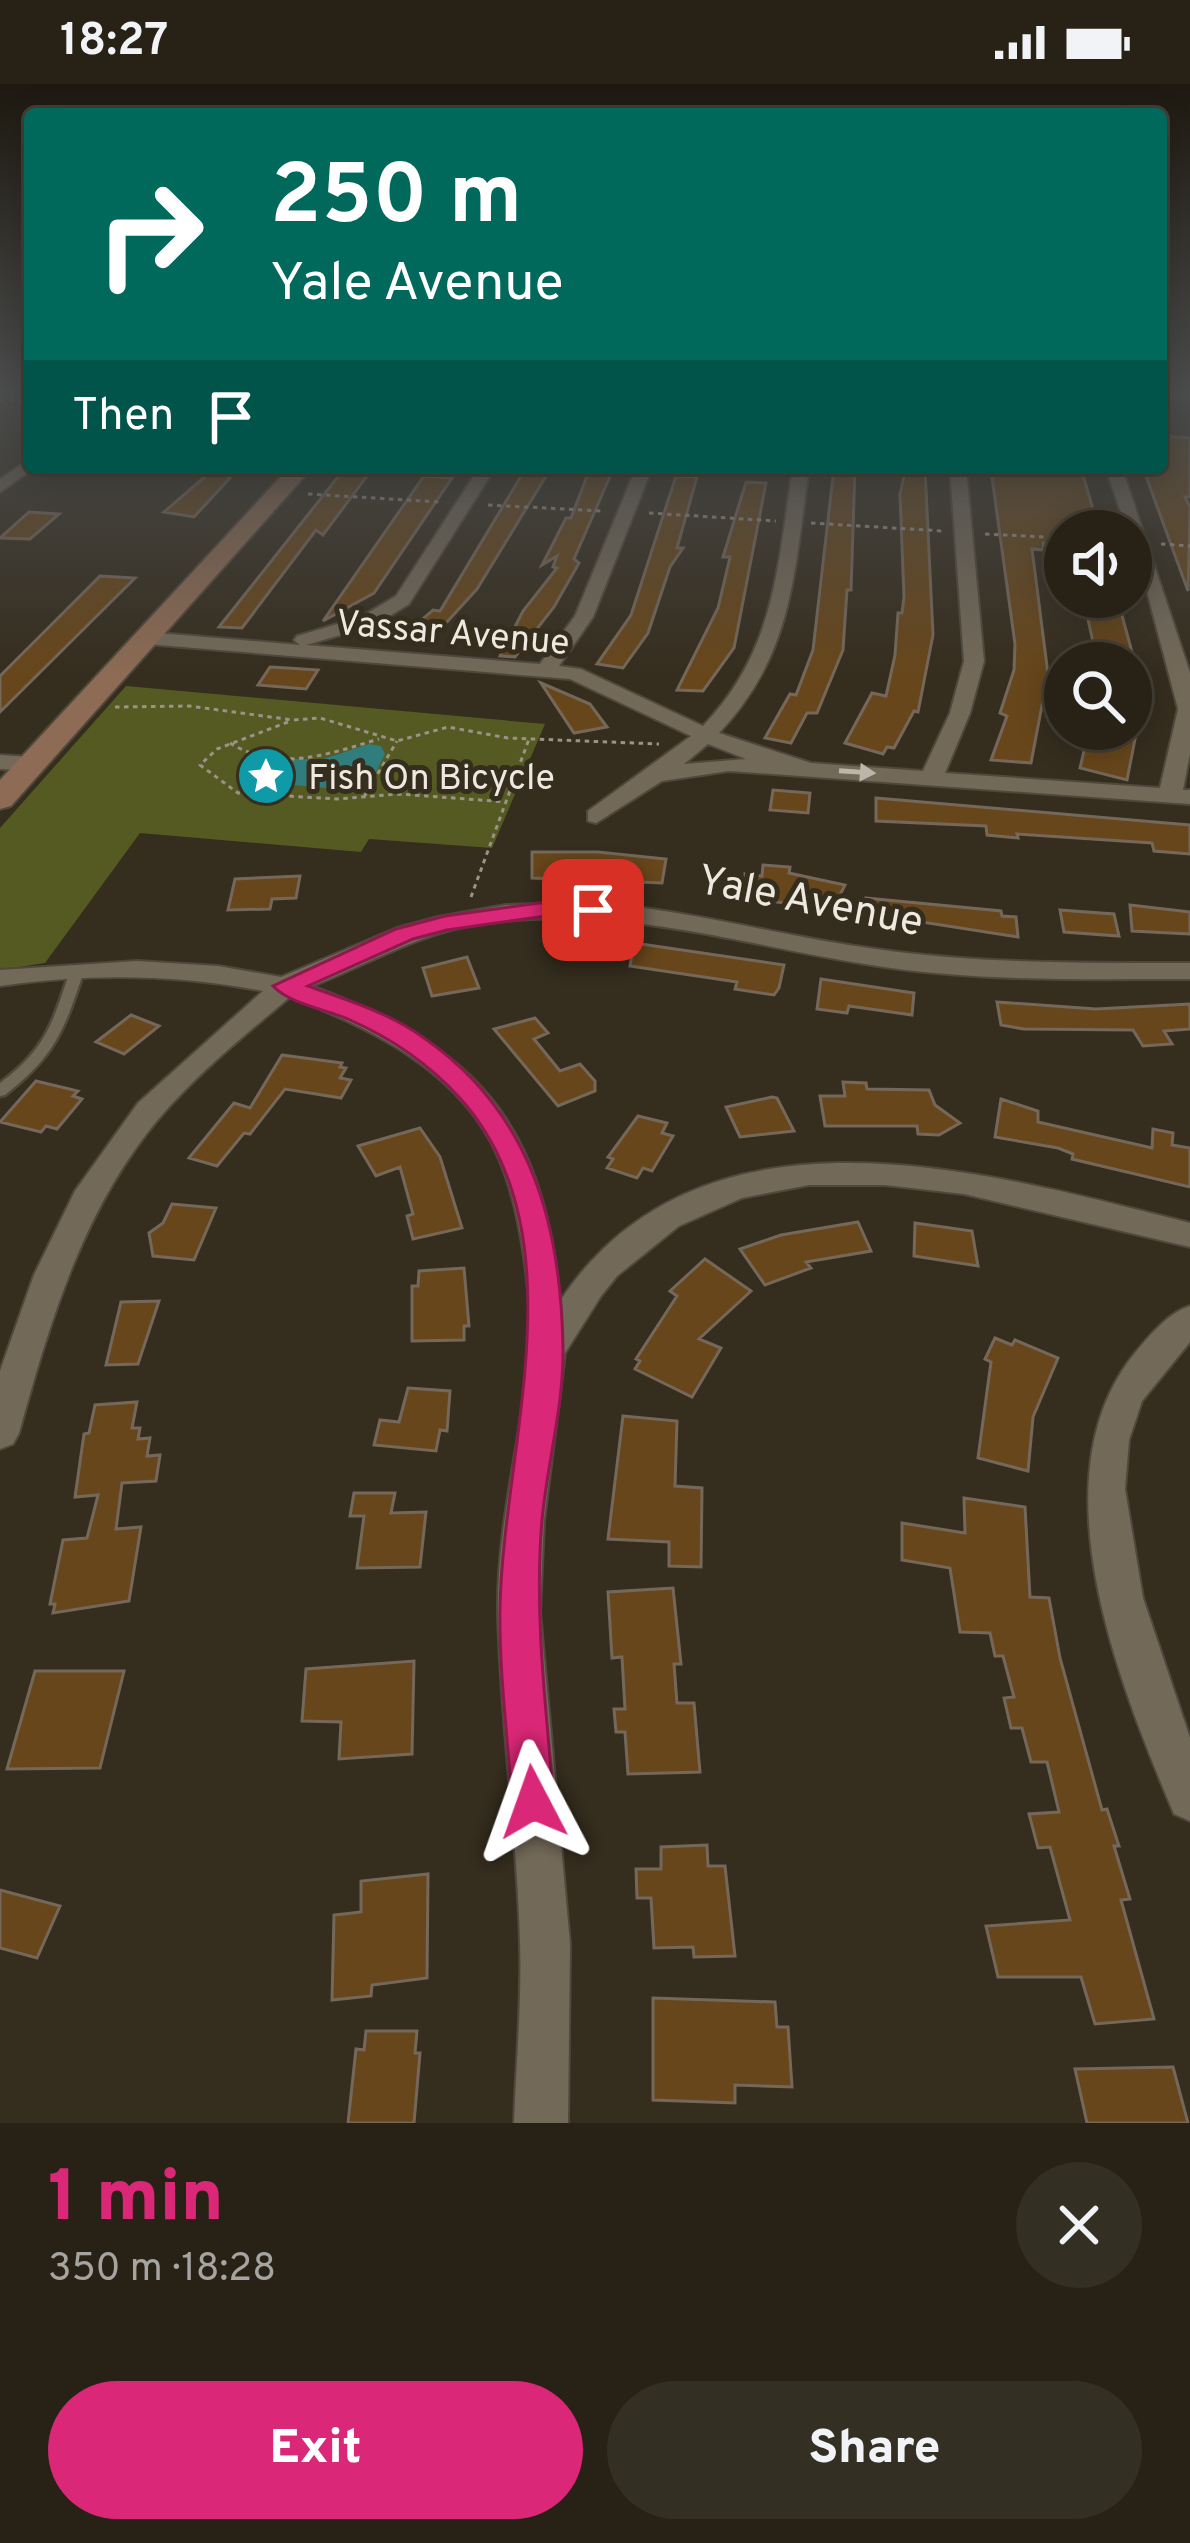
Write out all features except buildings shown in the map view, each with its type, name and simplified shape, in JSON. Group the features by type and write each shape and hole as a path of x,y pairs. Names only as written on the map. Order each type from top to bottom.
{"main road":[{"path":"0,799 146,638 298,485"}],"street":[{"path":"256,646 345,630 403,600 476,485"},
{"path":"547,668 584,617 637,485"},
{"path":"596,816 706,736 748,688 772,642 799,485"},
{"path":"932,776 961,712 974,661 960,485"},
{"path":"658,775 729,764 1180,796 1189,712 1173,644 1120,485"},
{"name":"Vassar Avenue","path":"146,638 547,668 596,680 706,736 807,769"},
{"path":"648,708 662,745 658,775"},
{"path":"0,762 32,764"},
{"name":"Yale Avenue","path":"0,1433 23,1350 54,1271 88,1199 120,1148 190,1067 286,986 404,934 445,923 539,910 666,915 866,956 955,968 1040,974 1190,970"},
{"path":"0,978 76,970 221,975 286,986 360,1014 414,1043 470,1092 514,1155 538,1241 547,1351 524,1521 519,1612 544,1944 541,2123"},
{"path":"547,1351 602,1270 638,1237 698,1200 767,1178 842,1172 927,1177 1006,1190 1190,1235"},
{"path":"1190,1320 1154,1352 1122,1401 1105,1476 1112,1557 1140,1660 1190,1798"}],"lane":[{"path":"0,1091 38,1064 47,1050 76,970"}],"path":[{"path":"333,485 464,503 1044,537"},
{"path":"115,707 189,706 293,720 320,718 397,741 448,727 529,739 662,745"},
{"path":"293,720 230,743 200,765 238,793 363,798 399,794 507,802"},
{"path":"230,743 244,754 301,758 330,755 379,739"},
{"path":"468,905 529,739"},
{"path":"363,798 397,741"}],"green space":[{"path":"126,686 545,724 492,848 369,839 361,852 140,833 45,963 0,970 0,828"}],"water":[{"path":"369,744 381,746 385,754 372,781 357,791 252,781 247,776 249,767 272,758 320,760"}],"place":[{"name":"Fish On Bicycle","path":"266,776"}],"route":[{"path":"533,1802 519,1612 524,1521 547,1351 538,1241 514,1155 470,1092 414,1043 360,1014 286,986 404,934 445,923 539,910 593,910"}]}
